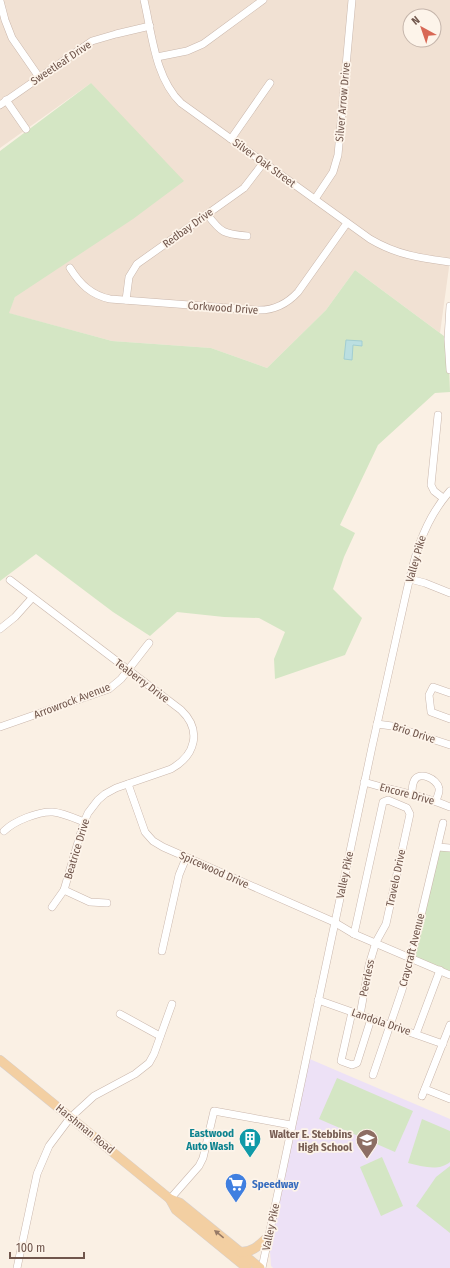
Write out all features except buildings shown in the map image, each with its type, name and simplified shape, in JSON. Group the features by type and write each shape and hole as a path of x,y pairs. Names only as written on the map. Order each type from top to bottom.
{"main road":[{"name":"Harshman Road","path":"0,1060 170,1199 180,1203 261,1268"},
{"name":"Harshman Road","path":"170,1199 176,1210 247,1268"},
{"path":"241,1252 256,1248 269,1236"}],"street":[{"path":"0,0 5,20 12,38 39,77"},
{"name":"Silver Oak Street","path":"144,0 157,57 165,83 175,98 186,108 264,162 370,239 393,251 423,259 450,262"},
{"path":"157,57 187,51 203,44 264,0"},
{"name":"Silver Arrow Drive","path":"315,199 333,172 338,155 352,0"},
{"name":"Sweetleaf Drive","path":"0,105 92,41 150,26"},
{"path":"231,139 270,83"},
{"path":"6,100 26,129"},
{"name":"Redbay Drive","path":"126,300 129,277 134,268 244,188 264,162"},
{"path":"207,214 221,230 232,235 247,236"},
{"name":"Corkwood Drive","path":"70,268 80,282 97,295 110,299 263,311 276,308 288,302 298,292 347,223"},
{"path":"450,306 448,339 450,370"},
{"path":"438,416 430,485 434,491 443,498"},
{"name":"Valley Pike","path":"261,1268 364,782 410,579 423,534 434,511 450,491"},
{"path":"410,579 450,593"},
{"name":"Teaberry Drive","path":"10,580 185,714 192,726 194,737 191,751 178,765 172,769 128,784"},
{"path":"0,629 15,617 32,598"},
{"name":"Arrowrock Avenue","path":"0,727 102,692 116,684 149,643"},
{"path":"450,693 433,687 430,695 431,712 450,719"},
{"name":"Brio Drive","path":"377,724 392,726 450,745"},
{"path":"412,794 413,782 415,779 420,776 428,777 434,781 440,790 436,801"},
{"name":"Encore Drive","path":"364,782 398,792 412,794 450,807"},
{"name":"Beatrice Drive","path":"52,907 64,890 84,822 93,807 106,794 116,788 128,784"},
{"name":"Spicewood Drive","path":"128,784 142,827 149,837 163,848 334,922 354,934 376,942 450,975"},
{"name":"Travelo Drive","path":"354,934 383,802 388,800 407,808 409,811 386,924 376,942"},
{"path":"4,831 13,823 48,812 60,813 84,822"},
{"name":"Craycraft Avenue","path":"373,1075 402,990 443,823"},
{"path":"438,847 450,848"},
{"path":"162,950 179,875 186,858"},
{"path":"64,890 90,902 107,903"},
{"name":"Peerless","path":"360,1015 369,965 376,942"},
{"path":"416,1034 440,970"},
{"name":"Landola Drive","path":"318,1000 443,1044"},
{"path":"17,1268 40,1164 49,1146 70,1118 94,1096 135,1074 149,1063 154,1054 172,1004"},
{"path":"352,1012 341,1061 352,1065 357,1063 371,1019"},
{"path":"120,1014 160,1036"},
{"path":"422,1096 450,1025"},
{"path":"425,1089 450,1099"},
{"path":"170,1199 199,1166 203,1158 214,1111 291,1125"}],"shaded area":[{"path":"0,0 450,0 450,260 440,333 355,270 326,310 267,368 211,348 112,341 8,313 91,83 0,148"},
{"name":"Walter E. Stebbins High School","path":"305,1057 450,1119 450,1268 273,1268 271,1266 269,1236"}],"green space":[{"path":"91,83 184,181 133,219 15,297 9,313 112,341 211,348 267,368 326,310 355,270 448,339 450,392 435,393 378,445 340,525 355,533 344,557 333,589 362,618 345,655 275,679 274,659 285,632 259,618 224,617 177,612 150,636 113,612 36,554 0,581 0,151"},
{"path":"438,847 450,851 450,975 411,958"},
{"path":"337,1078 413,1111 395,1152 319,1119"},
{"path":"422,1119 450,1131 450,1162 445,1165 435,1168 408,1163"},
{"path":"382,1157 403,1206 381,1216 360,1167"},
{"path":"450,1166 450,1233 416,1206 436,1177"}],"water":[{"path":"346,340 362,341 362,346 353,345 352,360 344,359"}],"place":[{"name":"Eastwood Auto Wash","path":"250,1158"},
{"name":"Walter E. Stebbins High School","path":"367,1160"},
{"name":"Speedway","path":"236,1204"}]}
